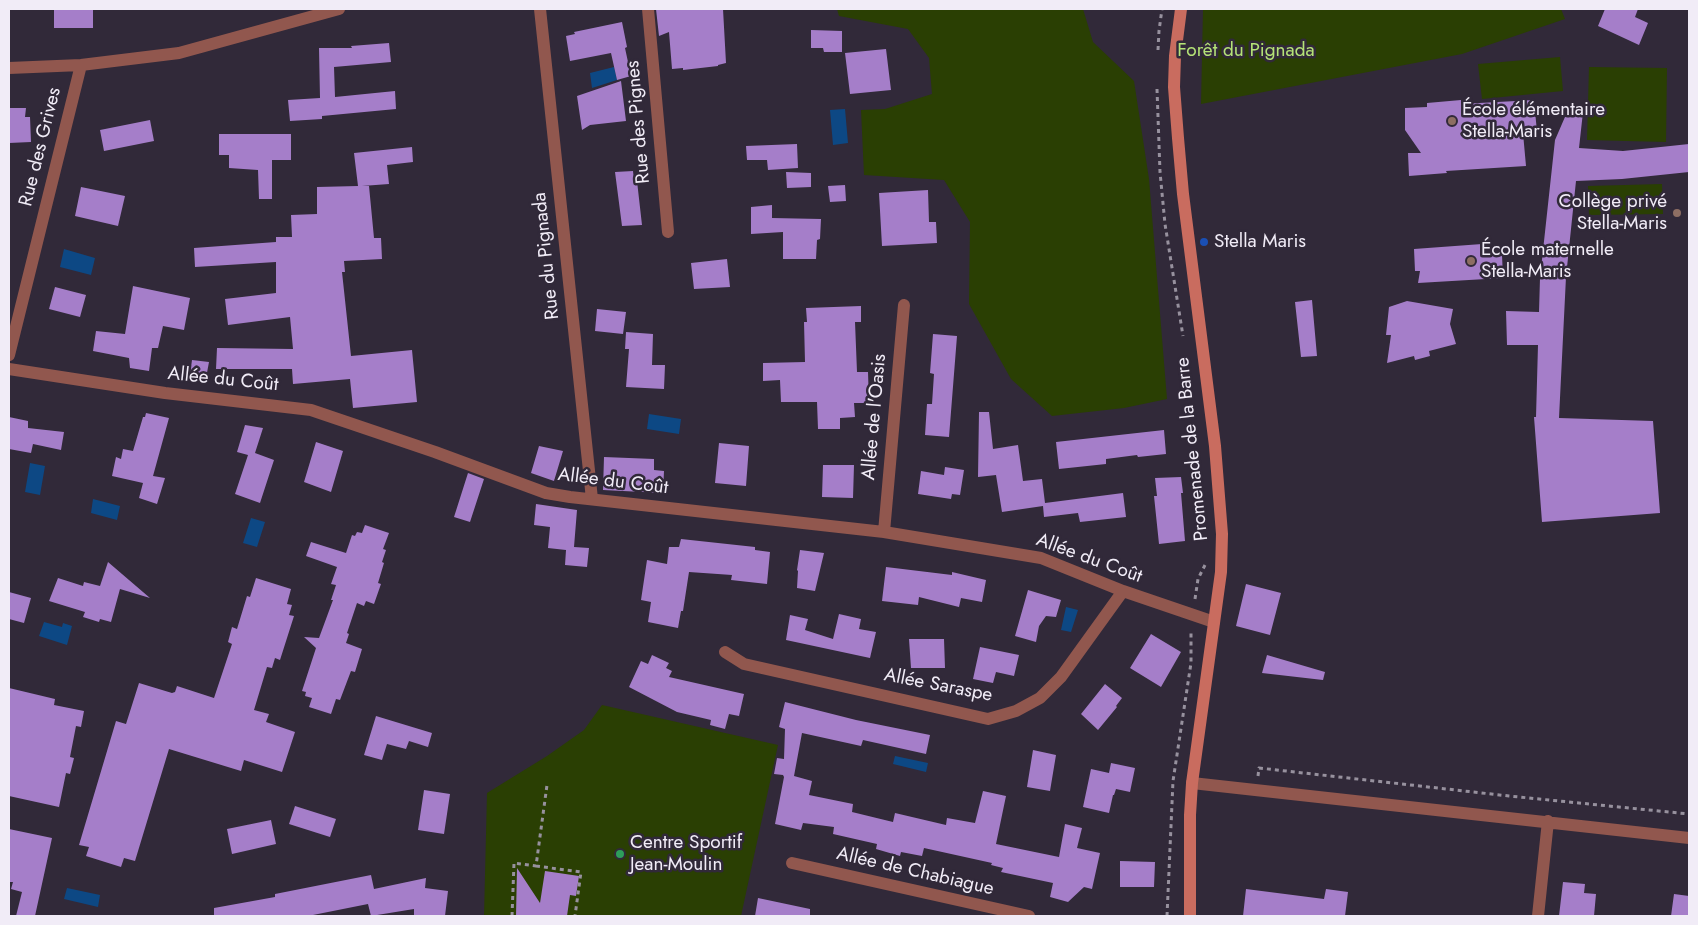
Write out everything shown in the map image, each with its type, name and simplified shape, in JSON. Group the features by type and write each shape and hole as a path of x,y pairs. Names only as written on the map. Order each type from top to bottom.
{"main road":[{"name":"Promenade de la Barre","path":"1181,9 1175,56 1174,87 1178,138 1183,194 1215,446 1221,513 1221,572 1192,783 1190,815 1190,916"}],"street":[{"path":"9,68 81,65 179,53 339,9"},
{"name":"Rue du Pignada","path":"540,9 592,500"},
{"name":"Rue des Pignes","path":"648,9 668,232"},
{"name":"Rue des Grives","path":"9,355 81,65"},
{"name":"Allée de l'Oasis","path":"884,532 904,305"},
{"name":"Allée du Coût","path":"9,370 165,393 311,410 546,492 592,500 884,532 1041,558 1123,591 1214,622"},
{"name":"Allée Saraspe","path":"725,652 744,664 988,718 1016,711 1040,698 1061,677 1123,591"},
{"path":"1192,783 1689,838"},
{"path":"1538,916 1548,821"},
{"name":"Allée de Chabiague","path":"792,863 1029,916"}],"path":[{"path":"1258,782 1259,768 1689,814"},
{"path":"536,866 547,785"},
{"path":"512,916 514,863 581,872 575,916"}],"green space":[{"path":"837,9 1083,9 1093,42 1134,81 1149,179 1167,399 1124,408 1052,416 1011,379 969,304 970,222 944,180 864,175 861,110 885,109 932,94 929,58 908,29 839,16"},
{"name":"Forêt du Pignada","path":"1203,9 1561,9 1565,19 1462,54 1201,104"},
{"path":"1560,57 1563,91 1482,99 1478,64"},
{"path":"1589,67 1667,68 1666,142 1587,140"},
{"path":"1662,184 1663,214 1589,215 1588,186"},
{"name":"Centre Sportif Jean-Moulin","path":"602,705 778,745 741,916 484,916 487,793 547,756 584,730"}],"water":[{"path":"614,67 617,80 592,88 590,73"},
{"path":"845,109 848,143 833,145 830,110"},
{"path":"64,249 95,258 91,275 60,267"},
{"path":"649,414 681,419 679,434 647,429"},
{"path":"30,463 45,466 40,495 25,492"},
{"path":"93,499 120,506 117,520 91,513"},
{"path":"251,518 265,522 257,547 243,543"},
{"path":"1066,607 1078,610 1071,632 1061,630"},
{"path":"44,622 62,627 63,623 72,626 67,645 39,636"},
{"path":"895,756 928,763 926,772 893,764"},
{"path":"67,888 100,895 98,907 64,899"}],"building":[{"path":"54,9 93,9 93,28 54,28"},
{"path":"656,9 723,9 726,63 718,66 683,70 683,68 672,69 669,32 659,36"},
{"path":"1605,9 1638,9 1635,17 1648,23 1639,45 1598,26"},
{"path":"622,22 631,76 617,80 611,53 570,61 566,36 575,34 574,32"},
{"path":"811,30 842,31 842,52 824,52 823,48 811,48"},
{"path":"389,43 391,62 334,67 335,97 395,91 396,109 322,116 322,119 290,121 288,100 320,98 319,48 352,48 351,46"},
{"path":"886,49 891,90 850,94 845,53"},
{"path":"621,81 626,121 590,125 582,130 577,96"},
{"path":"1461,100 1461,104 1534,100 1537,132 1523,133 1526,166 1446,171 1447,173 1409,176 1408,153 1421,153 1405,130 1405,108 1427,107 1427,103"},
{"path":"9,108 26,108 25,117 30,117 31,142 9,143"},
{"path":"1568,110 1583,112 1579,148 1623,151 1689,144 1689,172 1622,179 1576,181 1566,277 1559,418 1653,421 1660,513 1542,522 1534,417 1536,417 1538,345 1507,345 1506,311 1539,312 1540,278 1555,140"},
{"path":"150,120 154,141 104,151 100,130"},
{"path":"219,134 291,134 291,160 272,160 272,199 259,199 258,170 229,168 229,155 219,155"},
{"path":"797,144 798,168 768,170 767,160 747,160 746,146"},
{"path":"412,147 413,162 387,165 389,184 362,186 369,186 374,238 381,238 382,259 344,261 345,272 342,272 351,356 412,350 417,402 353,408 350,379 293,384 292,369 216,369 217,348 293,349 290,317 228,325 225,299 276,293 276,262 195,267 194,248 276,242 276,237 292,237 291,215 317,214 317,187 358,186 354,153"},
{"path":"633,171 634,181 637,181 642,225 622,226 615,172"},
{"path":"786,172 811,173 811,187 787,188"},
{"path":"845,185 846,201 830,202 828,186"},
{"path":"81,187 125,196 118,226 75,216"},
{"path":"928,190 929,222 936,222 937,243 882,246 879,193"},
{"path":"772,205 772,218 821,219 816,259 783,259 783,232 751,234 751,207"},
{"path":"1482,244 1483,256 1502,255 1503,278 1418,283 1420,271 1415,271 1414,249"},
{"path":"727,259 730,287 694,289 691,263"},
{"path":"133,286 190,298 184,330 163,326 158,348 152,348 149,371 130,368 129,358 93,351 96,331 125,334"},
{"path":"55,287 86,295 80,317 49,309"},
{"path":"1312,300 1317,356 1301,357 1295,302"},
{"path":"1407,301 1453,309 1450,324 1456,344 1429,351 1430,356 1415,360 1414,356 1387,363 1391,335 1386,335 1389,307"},
{"path":"861,306 861,322 855,322 857,372 868,372 869,403 854,403 855,417 840,418 840,429 818,429 817,402 781,402 780,380 763,381 763,363 805,362 804,322 807,322 806,308"},
{"path":"597,309 626,312 623,334 595,331"},
{"path":"626,332 653,334 652,365 665,365 664,389 626,387 629,349 625,349"},
{"path":"933,334 957,336 949,437 925,435 927,404 932,404 934,374 930,373"},
{"path":"192,360 209,362 206,378 190,375"},
{"path":"979,412 989,412 993,449 1018,445 1023,481 1042,479 1045,503 1123,493 1126,517 1080,522 1078,513 1044,517 1043,506 1002,512 996,475 978,477"},
{"path":"146,413 169,418 153,476 165,478 157,504 139,498 143,483 112,476 116,457 121,459 123,449 133,451 143,417 145,417"},
{"path":"9,417 28,421 28,428 64,432 61,450 33,444 31,453 9,449"},
{"path":"245,425 263,428 255,453 274,460 260,503 235,494 248,455 237,452"},
{"path":"1164,430 1166,454 1106,459 1106,464 1059,469 1056,442"},
{"path":"316,442 343,451 331,492 304,482"},
{"path":"719,443 749,446 746,486 715,483"},
{"path":"539,446 563,451 554,481 531,473"},
{"path":"604,457 654,459 654,470 664,471 663,493 603,490"},
{"path":"823,465 854,465 853,498 822,497"},
{"path":"945,467 964,470 960,495 952,494 951,499 918,494 921,471 944,475"},
{"path":"468,473 484,479 470,522 454,517"},
{"path":"1181,477 1185,541 1159,544 1154,496 1157,496 1155,478"},
{"path":"536,504 577,510 574,547 589,548 587,567 565,565 566,550 548,548 550,527 534,525"},
{"path":"365,525 389,533 383,549 386,550 378,583 381,584 374,604 366,601 364,606 357,603 347,633 349,634 346,643 362,649 355,672 351,671 340,700 336,699 331,714 309,707 312,698 305,696 306,692 302,691 316,648 304,637 319,638 333,600 331,600 336,585 331,584 337,567 306,556 311,542 346,553 352,535 355,536 357,532 362,533"},
{"path":"681,539 755,547 755,550 770,552 767,584 731,580 732,575 689,572 683,611 681,611 678,628 648,622 651,602 641,600 647,560 667,564 669,547 679,547"},
{"path":"800,550 824,553 815,591 797,588"},
{"path":"108,562 150,598 120,589 111,622 100,619 99,622 83,617 85,612 49,601 58,578 83,586 84,582 100,586"},
{"path":"886,567 952,575 952,572 986,580 982,602 961,598 959,607 919,597 918,605 882,601"},
{"path":"256,578 291,589 287,604 292,605 289,615 294,616 280,660 275,658 272,668 267,667 254,710 269,714 266,722 295,732 282,772 244,760 241,771 169,749 135,861 124,858 121,867 86,856 89,847 79,845 116,721 126,724 139,683 172,693 175,692 177,686 214,698 232,644 228,642 232,627 237,629 247,596 250,597"},
{"path":"1246,584 1281,593 1270,635 1236,626"},
{"path":"1028,590 1061,600 1056,617 1046,616 1039,626 1036,642 1015,636"},
{"path":"9,592 31,598 24,623 9,619"},
{"path":"839,614 861,619 859,629 876,632 870,658 786,640 790,615 808,619 805,630 833,639"},
{"path":"1151,634 1181,652 1161,687 1130,668"},
{"path":"909,639 944,639 945,668 911,668"},
{"path":"980,647 1019,655 1014,676 996,672 993,683 973,679"},
{"path":"652,655 669,663 666,668 672,671 669,677 744,694 739,716 729,714 725,729 710,725 711,720 677,712 629,687 641,661 648,664"},
{"path":"1267,655 1325,672 1323,680 1262,673"},
{"path":"1105,684 1122,698 1098,730 1081,714"},
{"path":"9,688 55,699 54,705 84,711 81,727 76,726 70,757 74,758 70,774 66,773 59,807 9,796"},
{"path":"785,702 856,720 930,735 926,754 863,740 861,746 802,733 794,776 812,781 809,795 853,804 852,812 893,822 895,813 946,825 947,818 975,823 983,791 1006,796 996,844 1059,857 1065,824 1082,828 1077,848 1100,853 1092,889 1084,887 1068,902 1050,897 1053,883 1001,872 1003,868 991,865 992,863 924,848 922,856 901,852 900,856 876,849 877,844 833,834 834,827 803,823 801,830 775,824 784,777 783,775 774,774 777,758 784,759 785,729 779,727"},
{"path":"376,716 432,733 428,747 409,741 406,749 387,744 382,760 364,755"},
{"path":"1033,750 1056,755 1050,791 1027,787"},
{"path":"1111,763 1135,768 1130,792 1116,789 1109,813 1083,807 1091,769 1109,773"},
{"path":"424,790 450,794 444,834 418,830"},
{"path":"295,806 336,819 330,837 289,824"},
{"path":"271,820 276,844 232,854 227,829"},
{"path":"9,829 52,838 35,916 16,916 22,892 11,889 13,882 9,882"},
{"path":"1120,861 1155,862 1154,887 1120,887"},
{"path":"517,868 540,903 545,871 579,876 576,896 570,895 567,916 516,916"},
{"path":"371,875 374,889 426,878 425,888 448,891 445,916 414,916 414,909 371,916 368,904 308,916 214,916 214,908 275,897 275,894"},
{"path":"1563,882 1585,884 1584,893 1596,894 1594,916 1559,916"},
{"path":"1246,889 1324,899 1326,889 1348,892 1345,916 1243,916"},
{"path":"1674,894 1689,896 1689,916 1671,916"},
{"path":"758,898 810,909 810,916 755,916"}],"place":[{"name":"École élémentaire Stella-Maris","path":"1452,121"},
{"name":"Collège privé Stella-Maris","path":"1677,213"},
{"name":"Stella Maris","path":"1204,242"},
{"name":"École maternelle Stella-Maris","path":"1471,261"},
{"name":"Centre Sportif Jean-Moulin","path":"620,854"}]}
